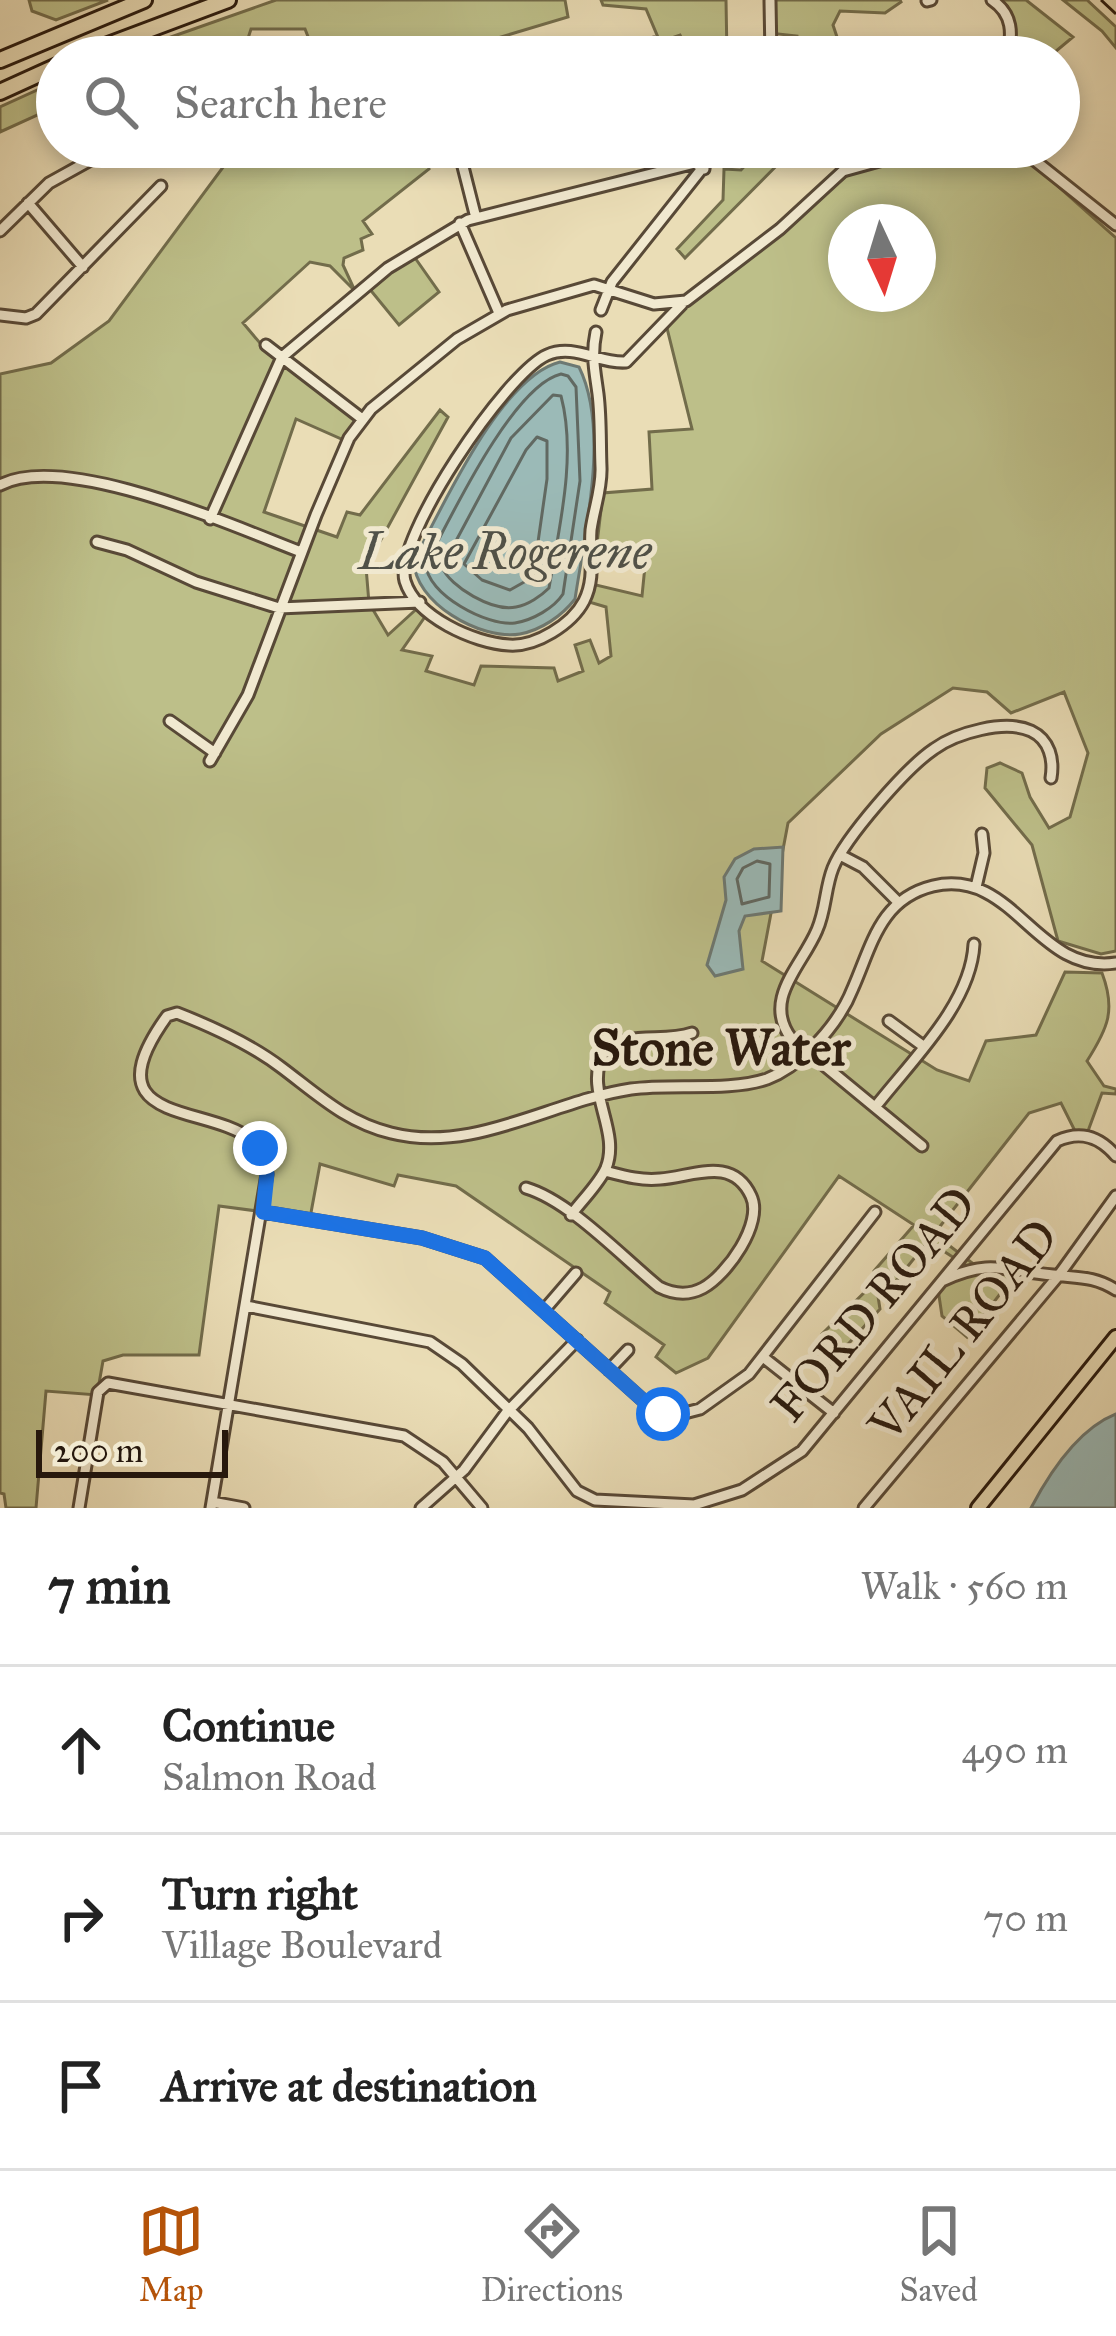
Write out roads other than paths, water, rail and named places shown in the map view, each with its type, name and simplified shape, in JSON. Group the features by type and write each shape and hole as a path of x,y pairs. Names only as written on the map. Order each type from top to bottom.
{"highway":[{"path":"57,36 143,0"},
{"path":"132,36 228,0"},
{"path":"0,60 36,45"},
{"path":"0,92 36,75"}],"main road":[{"path":"978,1508 1116,1336"}],"street":[{"path":"992,0 1010,22 1009,36"},
{"path":"770,2 771,36"},
{"path":"0,231 75,168"},
{"path":"466,168 476,218"},
{"path":"210,519 281,360 388,268 460,223 675,168"},
{"path":"596,332 591,355 601,480 591,531 591,577 574,617 559,628 512,646 467,634 432,615 420,602 406,584 405,561 475,429 504,391 544,356 576,351 591,355 616,363 630,361 686,301 780,229 843,171 854,168"},
{"path":"1044,168 1116,225"},
{"path":"601,310 641,244 704,169"},
{"path":"0,315 26,318 36,314 161,186"},
{"path":"28,203 83,267"},
{"path":"460,223 499,313"},
{"path":"170,721 212,757 248,695 301,552 361,418 457,339 499,313 588,285 654,304 686,301"},
{"path":"266,345 361,418"},
{"path":"0,484 40,476 92,479 301,552"},
{"path":"97,542 127,550 196,582 279,608 420,602"},
{"path":"922,1146 785,1031 779,1004 817,932 832,870 858,829 931,750 959,736 1001,728 1028,729 1050,752 1052,778"},
{"path":"976,887 984,853 982,834"},
{"path":"842,856 862,867 898,902"},
{"path":"244,1508 211,1505 263,1212 266,1165 251,1139 166,1110 147,1090 142,1065 166,1016 177,1013 243,1044 349,1117 408,1136 469,1134 599,1096 647,1087 752,1082 780,1072 808,1052 838,1016 875,932 898,902 937,885 976,887 1006,903 1064,956 1090,964 1116,963"},
{"path":"876,1106 923,1046 966,978 973,964 974,944"},
{"path":"890,1021 923,1046"},
{"path":"572,1215 605,1171 609,1138 599,1096 598,1063 615,1042 675,1039 692,1033"},
{"name":"FORD ROAD","path":"246,1306 430,1342 462,1364 510,1409 571,1486 595,1500 684,1506 730,1495 786,1463 834,1413 1058,1141 1078,1135 1106,1145 1116,1156"},
{"path":"526,1188 540,1192 572,1215 658,1287 676,1293 709,1284 753,1228 750,1192 728,1174 708,1170 633,1179 605,1171"},
{"name":"VAIL ROAD","path":"864,1508 1059,1275 1116,1196"},
{"path":"263,1212 369,1227 470,1252 506,1274 654,1410 674,1416 716,1399 749,1374 875,1212"},
{"path":"939,1283 997,1266 1094,1278 1116,1290"},
{"path":"545,1309 576,1273"},
{"path":"421,1508 457,1475 510,1409 577,1340"},
{"path":"609,1370 628,1350"},
{"path":"763,1357 834,1413"},
{"path":"79,1508 98,1391 113,1383 404,1436 457,1475 482,1508"},
{"path":"729,1508 730,1495"}],"water":[{"name":"Lake Rogerene","path":"560,362 579,367 593,420 589,513 575,599 536,629 504,635 487,631 437,604 417,576 414,560 495,417 538,373"},
{"path":"783,847 781,911 745,916 739,931 743,969 715,976 707,965 726,900 724,877 735,859 754,849"},
{"path":"1116,1414 1116,1508 1031,1508 1077,1441"}],"railway":[{"path":"1101,0 1116,14"}],"district":[{"name":"Stone Water","path":"721,1048"}]}
